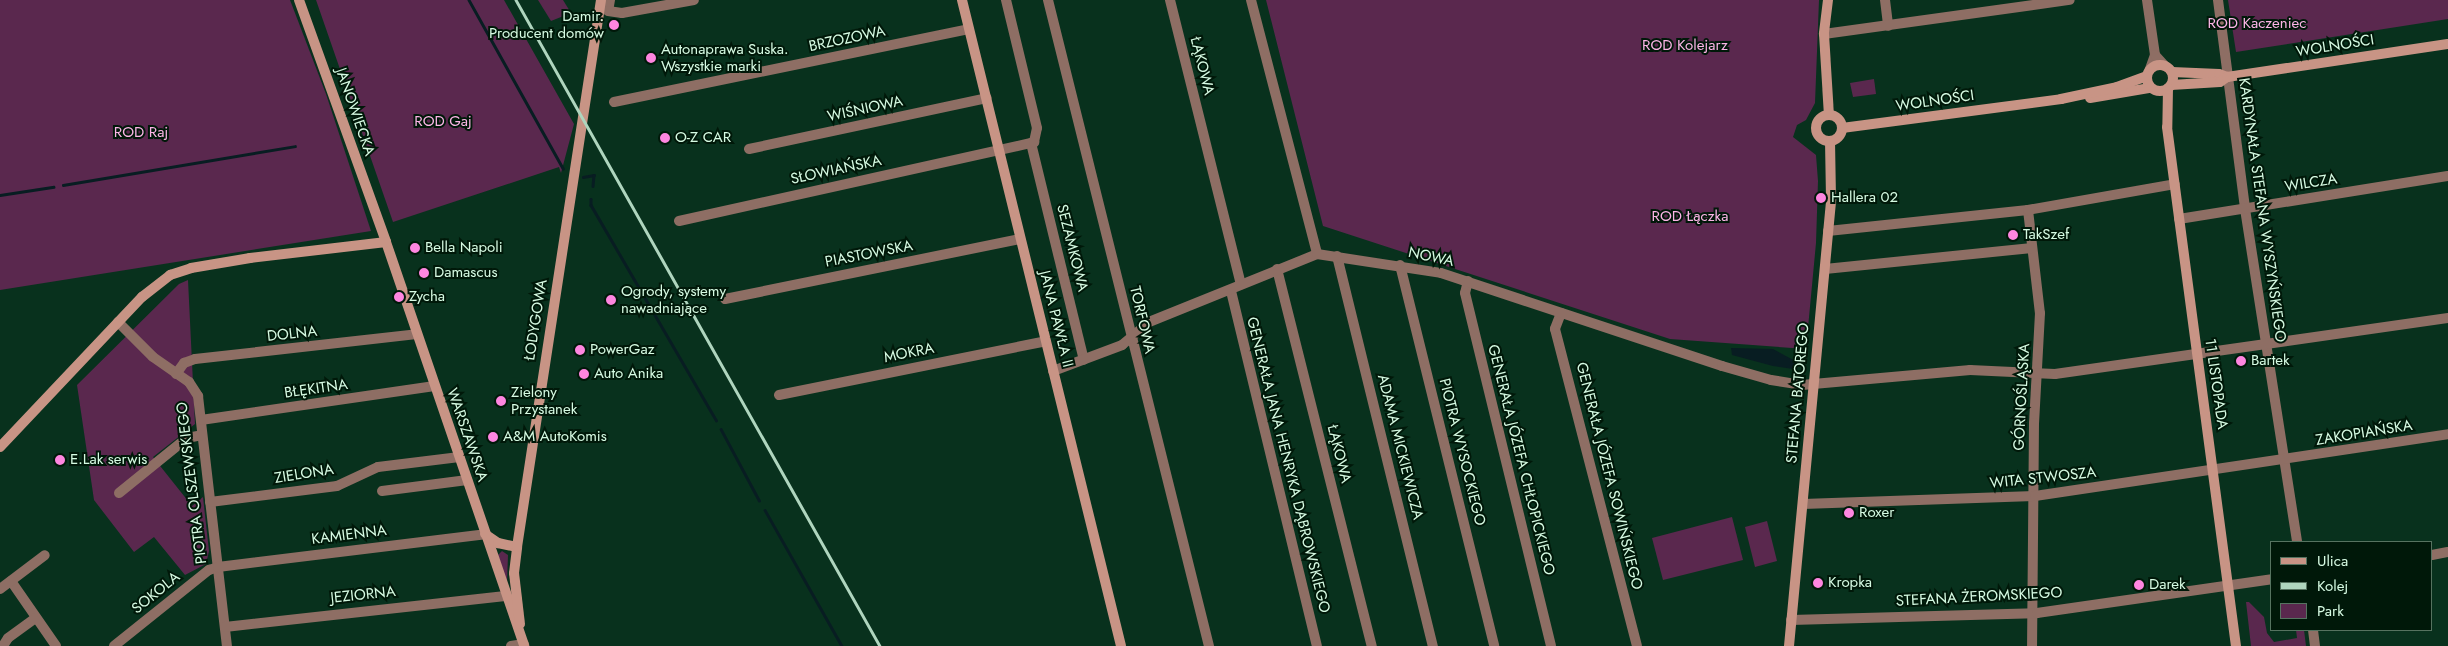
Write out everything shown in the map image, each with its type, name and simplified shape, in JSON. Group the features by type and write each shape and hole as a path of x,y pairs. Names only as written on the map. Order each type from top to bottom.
{"street":[{"name":"JANOWIECKA","path":"299,0 385,238"},
{"name":"ŁODYGOWA","path":"524,645 515,599 517,547 601,0"},
{"path":"610,0 608,11 622,14 694,0"},
{"name":"JANA PAWŁA II","path":"962,0 1121,646"},
{"name":"SEZAMKOWA","path":"1006,0 1037,128 1036,138 1031,143 1084,360"},
{"name":"TORFOWA","path":"1048,0 1209,646"},
{"name":"ŁĄKOWA","path":"1170,0 1241,284"},
{"path":"1251,0 1317,254"},
{"path":"1828,0 1824,34 1829,115"},
{"path":"1885,0 1888,26"},
{"path":"1824,34 2070,0"},
{"path":"2147,0 2155,55 2148,72"},
{"name":"KARDYNAŁA STEFANA WYSZYŃSKIEGO","path":"2218,0 2245,209 2297,541"},
{"name":"BRZOZOWA","path":"614,102 969,29"},
{"name":"WOLNOŚCI","path":"1842,128 2061,99 2109,96 2152,89 2220,82 2228,77 2448,44"},
{"path":"2155,55 2168,69"},
{"name":"WOLNOŚCI","path":"2061,99 2117,87 2148,72 2168,69 2219,74 2228,77"},
{"name":"11 LISTOPADA","path":"2168,69 2170,87 2167,126 2236,646"},
{"name":"11 LISTOPADA","path":"2148,72 2152,89 2167,126"},
{"name":"WIŚNIOWA","path":"749,149 987,98"},
{"path":"1829,115 1838,119 1842,128 1839,137 1830,142 1819,137 1816,127 1820,119 1829,115"},
{"name":"STEFANA BATOREGO","path":"1789,646 1832,183 1830,142"},
{"path":"999,150 1031,143"},
{"name":"SŁOWIAŃSKA","path":"679,221 999,150"},
{"name":"WILCZA","path":"2179,219 2448,176"},
{"path":"1828,231 2028,210 2175,184"},
{"name":"GÓRNOŚLĄSKA","path":"2028,210 2040,313 2032,646"},
{"path":"0,447 118,322 156,285 184,270 279,253 385,238"},
{"name":"WARSZAWSKA","path":"385,238 505,596 524,645"},
{"name":"PIASTOWSKA","path":"725,299 1020,239"},
{"path":"1825,269 2032,248"},
{"name":"NOWA","path":"1053,371 1122,345 1149,322 1231,291 1241,284 1317,254 1400,266 1468,281 1561,314 1757,376 1802,385 1970,370 2055,374 2197,353 2266,346 2448,318"},
{"name":"ADAMA MICKIEWICZA","path":"1337,256 1433,646"},
{"name":"PIOTRA WYSOCKIEGO","path":"1400,266 1494,646"},
{"name":"ŁĄKOWA","path":"1277,269 1372,646"},
{"name":"GENERAŁA JÓZEFA CHŁOPICKIEGO","path":"1468,281 1466,294 1468,304 1551,646"},
{"name":"GENERAŁA JANA HENRYKA DĄBROWSKIEGO","path":"1231,291 1317,646"},
{"name":"GENERAŁA JÓZEFA SOWIŃSKIEGO","path":"1561,314 1555,329 1637,646"},
{"name":"PIOTRA OLSZEWSKIEGO","path":"118,322 153,357 196,391 227,646"},
{"name":"DOLNA","path":"176,374 184,363 195,359 417,334"},
{"name":"MOKRA","path":"779,394 1046,341"},
{"name":"BŁĘKITNA","path":"201,420 435,386"},
{"name":"ZAKOPIAŃSKA","path":"2284,460 2448,434"},
{"path":"119,493 187,438 202,435"},
{"name":"ZIELONA","path":"210,502 337,486 378,467 459,457"},
{"name":"WITA STWOSZA","path":"1803,504 2035,496 2284,460"},
{"path":"382,491 467,480"},
{"path":"485,534 498,543 517,547"},
{"name":"KAMIENNA","path":"218,567 485,534"},
{"path":"2433,555 2448,552"},
{"path":"0,589 45,556"},
{"name":"SOKOLA","path":"114,646 209,570 218,567"},
{"name":"STEFANA ŻEROMSKIEGO","path":"1791,620 2033,613 2270,579"},
{"path":"11,581 56,646"},
{"name":"JEZIORNA","path":"225,626 505,596"},
{"path":"2,646 8,638 36,618"},
{"path":"2312,631 2315,646"},
{"path":"511,646 524,645"}],"green space":[{"name":"ROD Raj","path":"0,0 290,0 326,94 371,231 0,290"},
{"name":"ROD Gaj","path":"316,0 504,0 574,124 561,173 559,167 393,222"},
{"path":"538,0 563,0 571,13 551,21"},
{"name":"ROD Łączka","path":"1266,0 1819,0 1815,103 1806,120 1797,125 1793,137 1816,155 1818,181 1816,243 1806,349 1670,339 1323,226"},
{"name":"ROD Kaczeniec","path":"2228,0 2448,0 2448,19 2236,52"},
{"path":"1874,79 1876,94 1853,97 1850,83"},
{"path":"188,280 195,424 153,457 192,506 203,497 209,551 206,564 185,575 154,537 134,552 94,500 77,385 179,284"},
{"path":"1732,517 1743,560 1663,580 1652,538"},
{"path":"1767,521 1777,561 1755,567 1745,527"},
{"path":"502,551 508,555 507,583 498,555"},
{"path":"2246,602 2249,602 2264,617 2267,633 2274,642 2297,638 2296,631 2304,631 2306,646 2251,646"}],"water":[{"path":"1731,348 1773,349 1797,362 1797,365 1793,369 1773,366 1732,355"}],"waterway":[{"path":"469,0 563,168"},
{"path":"63,185 295,146"},
{"path":"583,177 594,175 593,186"},
{"path":"0,195 53,187"},
{"path":"591,199 591,205 716,420"},
{"path":"721,429 759,500"},
{"path":"765,510 842,646"}],"railway":[{"path":"516,0 880,646"}],"place":[{"name":"Damir. Producent domów","path":"614,25"},
{"name":"Autonaprawa Suska. Wszystkie marki","path":"651,58"},
{"name":"O-Z CAR","path":"665,138"},
{"name":"Hallera 02","path":"1821,198"},
{"name":"TakSzef","path":"2013,235"},
{"name":"Bella Napoli","path":"415,248"},
{"name":"Damascus","path":"424,273"},
{"name":"Zycha","path":"399,297"},
{"name":"Ogrody, systemy nawadniające","path":"611,300"},
{"name":"PowerGaz","path":"580,350"},
{"name":"Bartek","path":"2241,361"},
{"name":"Auto Anika","path":"584,374"},
{"name":"Zielony Przystanek","path":"501,401"},
{"name":"A&M AutoKomis","path":"493,437"},
{"name":"E.Lak serwis","path":"60,460"},
{"name":"Roxer","path":"1849,513"},
{"name":"Kropka","path":"1818,583"},
{"name":"Darek","path":"2139,585"}],"park label":[{"name":"ROD Kolejarz","path":"1685,46"}]}
